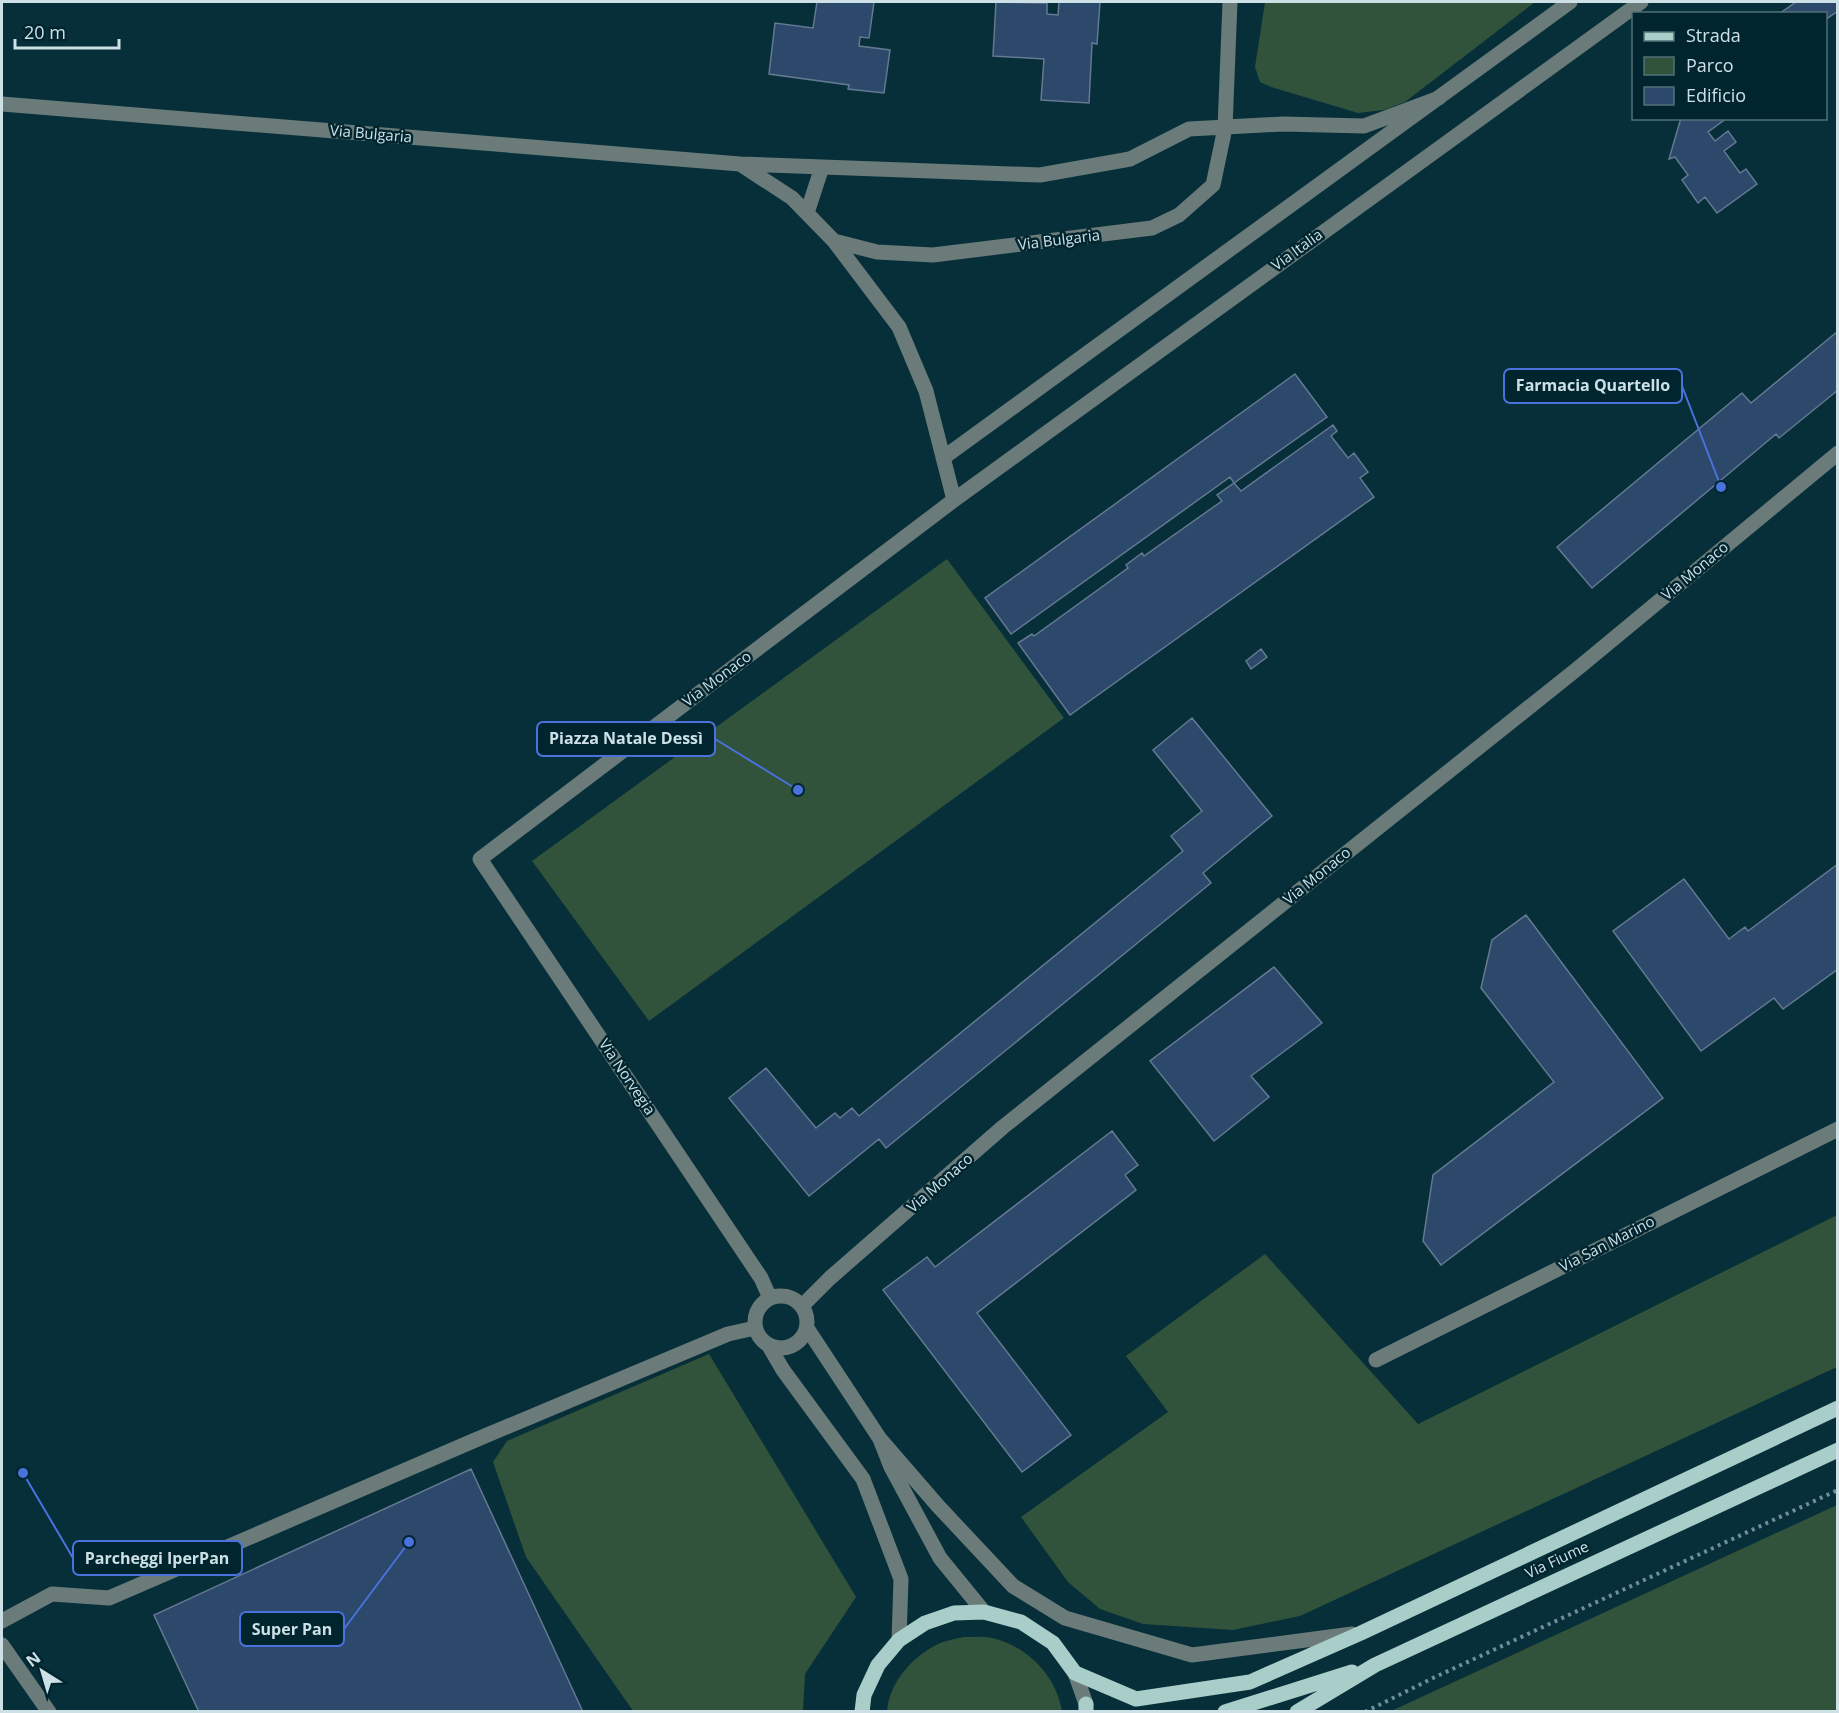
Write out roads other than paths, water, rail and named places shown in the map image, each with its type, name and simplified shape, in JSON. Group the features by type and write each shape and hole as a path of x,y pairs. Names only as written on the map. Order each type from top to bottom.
{"main road":[{"name":"Via Fiume","path":"1076,1673 1136,1699 1250,1682 1361,1633 1838,1408"},
{"name":"Via Fiume","path":"1297,1712 1375,1665 1838,1450"},
{"path":"862,1712 864,1695 878,1665 899,1640 925,1623 954,1613 984,1612 1021,1622 1053,1643 1076,1673"},
{"path":"1224,1712 1375,1665"}],"street":[{"name":"Via Bulgaria","path":"834,241 877,252 933,255 1152,228 1179,215 1214,185 1225,128 1230,2"},
{"path":"943,458 1570,2"},
{"name":"Via Italia","path":"954,500 1641,2"},
{"name":"Via Bulgaria","path":"2,104 740,164 1040,175 1130,159 1189,129 1283,124 1364,126 1439,98"},
{"name":"Via Bulgaria","path":"740,164 792,198 807,213 834,241 899,327 926,391 954,500"},
{"path":"807,213 822,167"},
{"name":"Via Monaco","path":"802,1306 830,1278 1003,1127 1576,669 1838,453"},
{"name":"Via Monaco","path":"480,859 954,500"},
{"name":"Via Norvegia","path":"480,859 761,1278 770,1298"},
{"name":"Via San Marino","path":"1376,1360 1838,1129"},
{"path":"769,1346 781,1349 792,1346 802,1339 807,1328 807,1316 802,1306 793,1299 781,1296 770,1298 760,1306 755,1316 755,1328 760,1339 769,1346 783,1370 863,1479 901,1579 899,1640"},
{"path":"2,1621 52,1594 109,1598 717,1338 755,1328"},
{"path":"807,1328 880,1439 938,1506 1013,1586 1065,1618 1192,1655 1361,1633"},
{"path":"880,1439 891,1467 940,1558 984,1612"},
{"path":"2,1645 49,1712"},
{"path":"1076,1673 1086,1708"}],"place":[{"name":"Farmacia Quartello","path":"1721,487"},
{"name":"Piazza Natale Dessì","path":"798,790"},
{"name":"Parcheggi IperPan","path":"23,1473"},
{"name":"Super Pan","path":"409,1542"}]}
